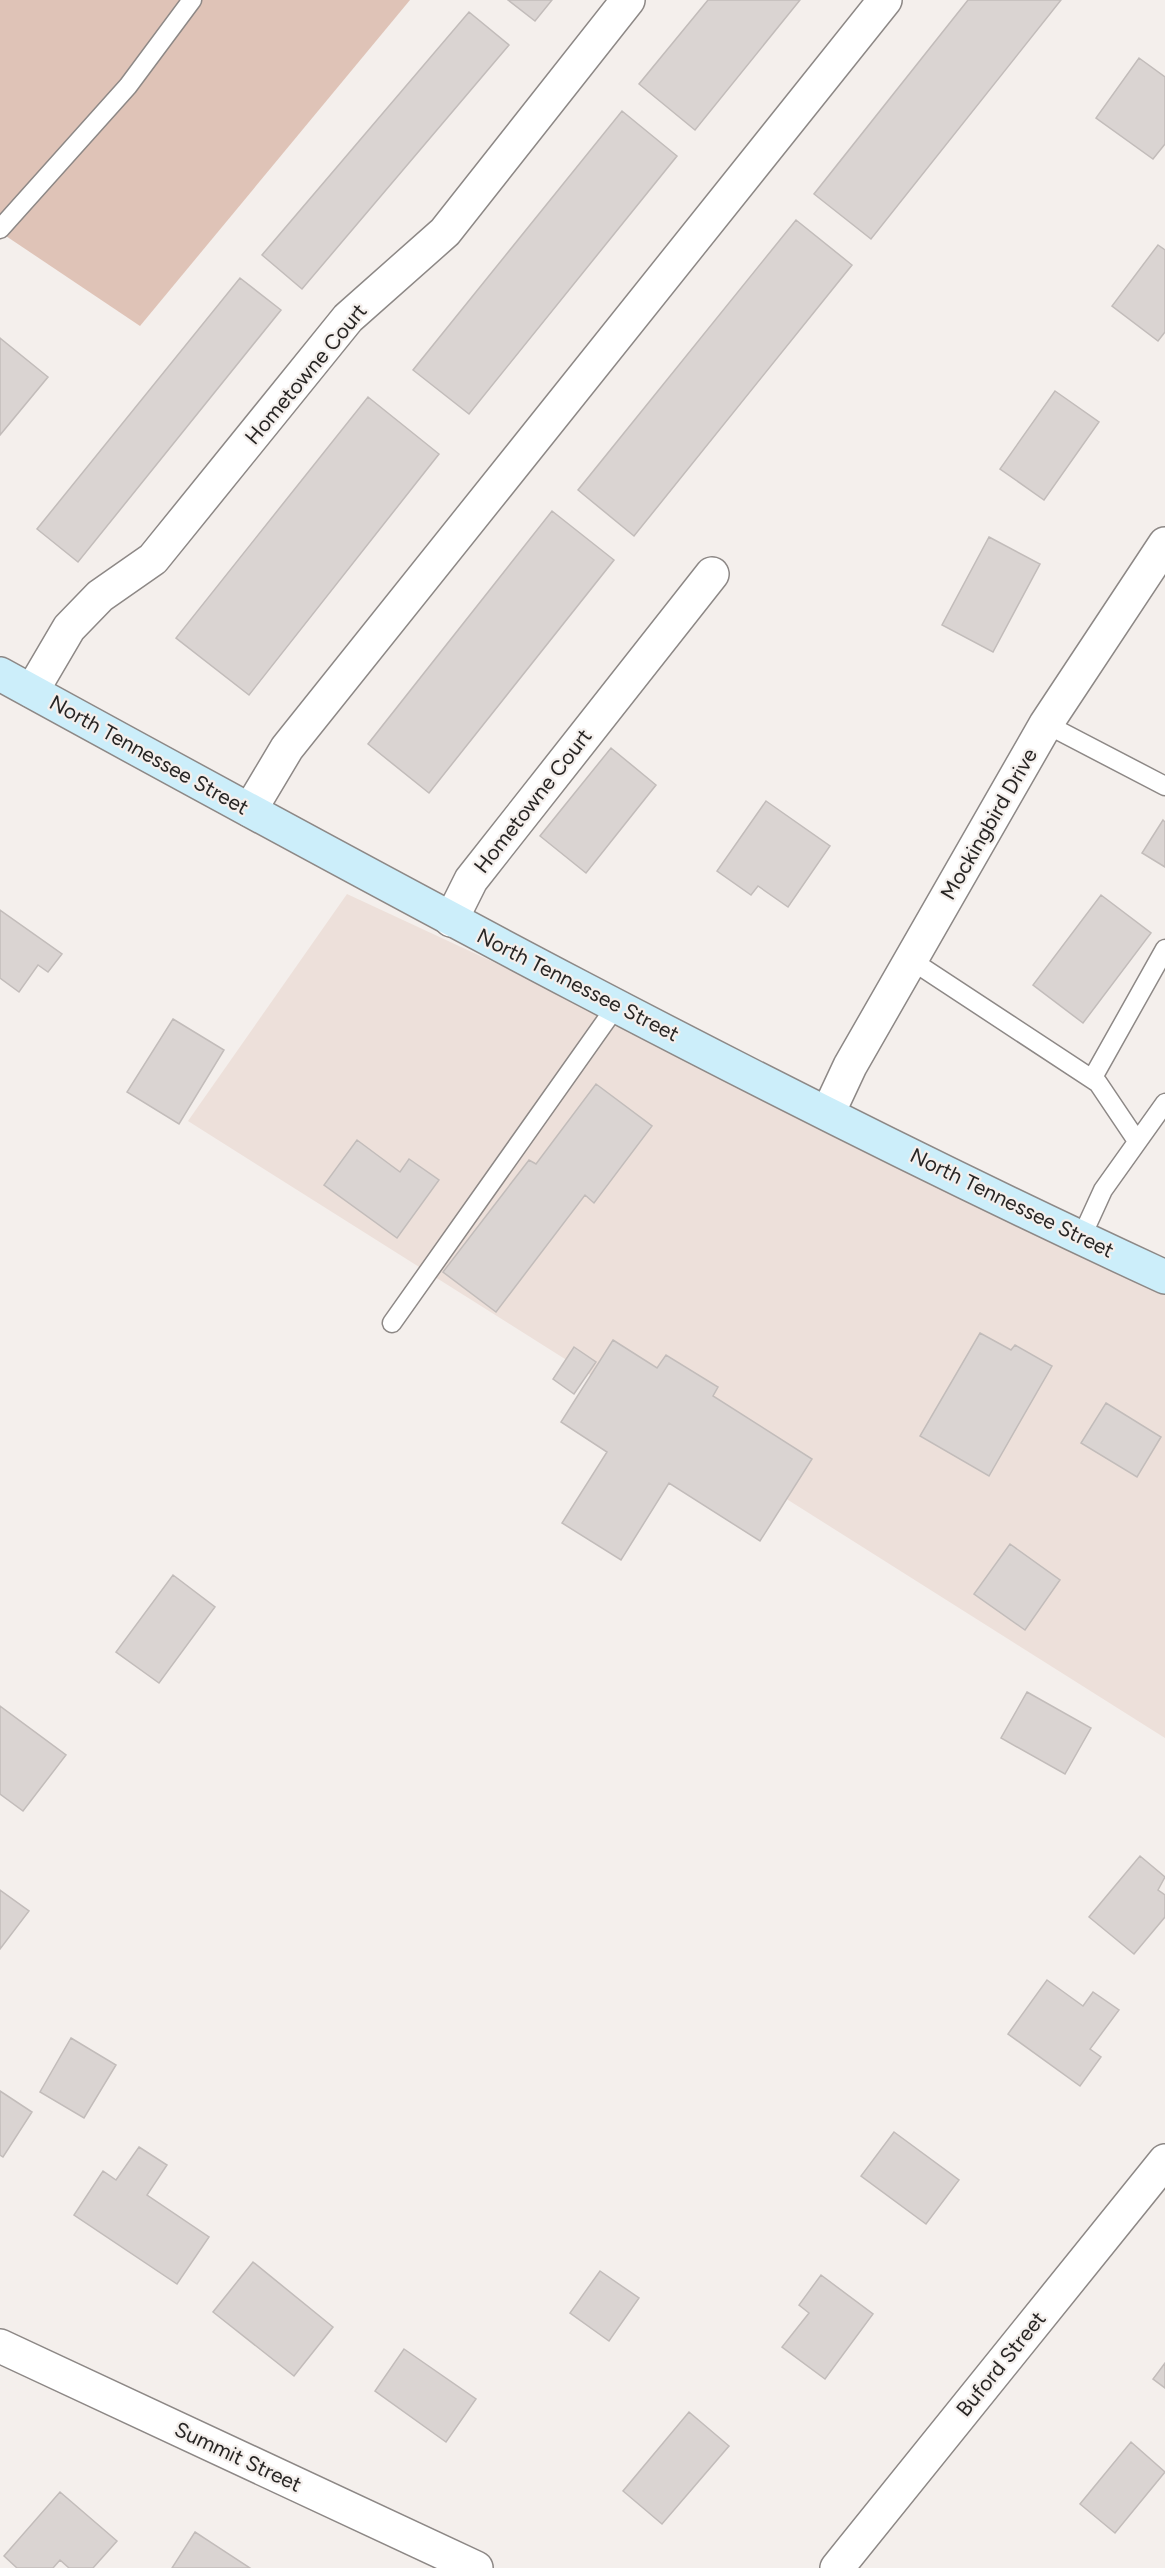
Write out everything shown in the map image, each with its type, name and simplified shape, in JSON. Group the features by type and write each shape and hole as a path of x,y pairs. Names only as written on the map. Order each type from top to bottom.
{"main road":[{"name":"North Tennessee Street","path":"0,674 451,920 828,1113 1165,1277"}],"street":[{"name":"Hometowne Court","path":"32,691 69,628 100,596 153,559 348,318 445,232 628,0"},
{"path":"250,810 288,748 885,0"},
{"name":"Mockingbird Drive","path":"828,1113 850,1066 1046,724 1165,544"},
{"name":"Hometowne Court","path":"451,920 471,880 712,574"},
{"name":"Buford Street","path":"837,2568 1165,2161"},
{"name":"Summit Street","path":"0,2346 476,2568"}],"lane":[{"path":"0,229 128,86 192,0"},
{"path":"1046,724 1165,786"},
{"path":"1092,1079 1165,949"},
{"path":"911,960 1098,1083 1137,1141"},
{"path":"393,1323 617,1005"},
{"path":"1082,1238 1103,1190 1137,1141 1163,1109"}],"shaded area":[{"path":"0,0 410,0 140,326 0,232"},
{"path":"347,894 1165,1274 1165,1738 188,1121"}],"building":[{"path":"508,0 552,0 535,21"},
{"path":"708,0 800,0 695,130 639,84"},
{"path":"968,0 1061,0 871,239 814,194"},
{"path":"469,12 509,45 302,289 262,255"},
{"path":"1139,58 1165,77 1165,144 1153,159 1096,118"},
{"path":"622,111 677,156 469,414 413,370"},
{"path":"796,220 852,265 634,536 578,490"},
{"path":"1158,245 1165,250 1165,332 1158,341 1112,306"},
{"path":"240,278 281,310 78,562 37,529"},
{"path":"0,338 48,377 0,435"},
{"path":"1055,391 1099,422 1044,500 1000,469"},
{"path":"368,397 439,454 249,695 176,638"},
{"path":"552,511 614,560 429,793 368,744"},
{"path":"989,537 1040,564 993,652 942,625"},
{"path":"611,748 656,785 586,873 540,836"},
{"path":"766,801 830,846 788,907 758,886 751,895 717,871"},
{"path":"1163,820 1165,822 1165,867 1142,853"},
{"path":"1101,895 1151,933 1083,1023 1033,985"},
{"path":"0,910 62,954 48,972 38,965 19,992 0,978"},
{"path":"173,1019 224,1050 179,1124 127,1092"},
{"path":"596,1084 652,1126 594,1203 585,1195 496,1312 443,1272 529,1160 536,1164"},
{"path":"357,1140 400,1172 409,1159 439,1180 397,1238 324,1185"},
{"path":"980,1333 1011,1350 1015,1345 1052,1366 989,1476 920,1436"},
{"path":"613,1340 657,1368 666,1355 718,1387 713,1396 812,1459 760,1541 669,1483 621,1560 562,1523 607,1452 561,1422"},
{"path":"574,1347 596,1362 574,1394 553,1379"},
{"path":"1106,1403 1161,1437 1137,1477 1081,1443"},
{"path":"1010,1544 1060,1580 1025,1630 974,1594"},
{"path":"173,1575 215,1607 159,1683 116,1652"},
{"path":"1027,1692 1091,1728 1065,1774 1001,1738"},
{"path":"0,1706 66,1755 23,1811 0,1794"},
{"path":"1140,1856 1165,1877 1158,1890 1165,1895 1165,1917 1134,1954 1089,1917"},
{"path":"0,1890 29,1911 0,1949"},
{"path":"1047,1980 1083,2006 1093,1992 1119,2010 1090,2049 1101,2057 1080,2086 1008,2034"},
{"path":"71,2038 116,2065 84,2118 40,2092"},
{"path":"0,2091 32,2112 3,2157 0,2155"},
{"path":"894,2132 959,2180 926,2224 861,2176"},
{"path":"139,2147 167,2165 147,2195 209,2237 177,2284 74,2215 103,2171 116,2180"},
{"path":"253,2262 333,2327 294,2376 213,2312"},
{"path":"600,2271 639,2298 609,2341 570,2313"},
{"path":"821,2275 873,2314 825,2379 782,2347 809,2313 799,2305"},
{"path":"404,2349 476,2399 446,2442 375,2391"},
{"path":"1165,2363 1165,2388 1153,2379"},
{"path":"689,2412 729,2446 662,2524 623,2491"},
{"path":"1131,2442 1165,2472 1115,2533 1080,2504"},
{"path":"60,2492 117,2541 93,2568 69,2568 60,2560 53,2568 17,2568 4,2556"},
{"path":"195,2532 250,2568 172,2568"}]}
